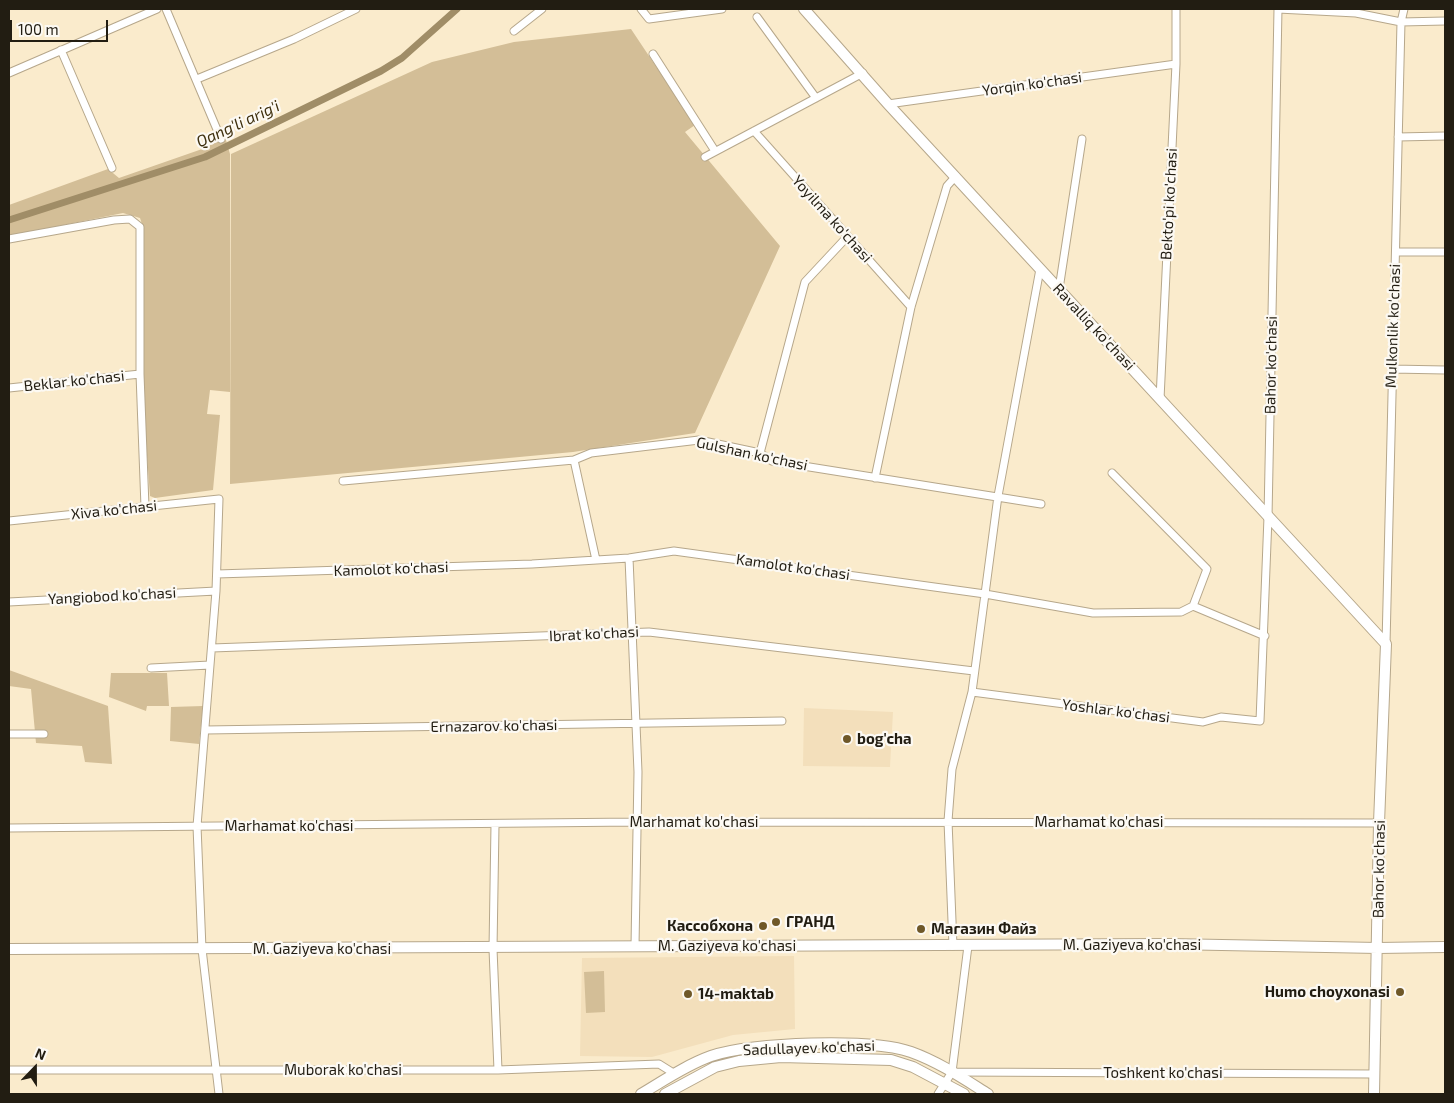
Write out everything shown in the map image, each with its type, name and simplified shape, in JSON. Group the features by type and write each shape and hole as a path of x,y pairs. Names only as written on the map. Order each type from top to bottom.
{"street":[{"path":"9,73 157,9"},
{"path":"166,9 221,139"},
{"path":"197,79 294,39 356,9"},
{"path":"514,31 542,9"},
{"path":"641,9 650,20 722,9"},
{"name":"Ravalliq ko'chasi","path":"804,9 863,73 888,104 1386,644"},
{"name":"Bekto'pi ko'chasi","path":"1160,399 1176,64 1176,9"},
{"path":"1278,9 1356,13 1401,22 1445,20"},
{"name":"Bahor ko'chasi","path":"1260,721 1268,517 1278,9"},
{"name":"Mulkonlik ko'chasi","path":"1386,644 1401,22 1404,9"},
{"path":"757,17 816,98"},
{"path":"61,50 112,168"},
{"path":"652,54 715,151"},
{"name":"Yorqin ko'chasi","path":"888,104 1176,64"},
{"path":"704,157 863,73"},
{"name":"Yoyilma ko'chasi","path":"754,131 847,238 911,307"},
{"path":"1398,136 1445,136"},
{"path":"1058,289 1082,139"},
{"path":"875,478 911,307 947,186 956,176"},
{"path":"9,239 114,220 130,219 140,227 140,374 145,507"},
{"path":"760,453 805,282 847,238"},
{"path":"1396,252 1445,252"},
{"path":"953,946 948,821 952,770 972,692 998,496 1040,269"},
{"path":"1392,369 1445,370"},
{"name":"Beklar ko'chasi","path":"9,388 140,374"},
{"name":"Gulshan ko'chasi","path":"343,481 574,460 591,453 699,440 760,453 772,461 1041,504"},
{"path":"574,460 596,560"},
{"path":"1112,473 1207,569 1193,606 1264,636"},
{"name":"Xiva ko'chasi","path":"9,522 219,499 216,574"},
{"name":"Kamolot ko'chasi","path":"216,574 532,564 629,558 674,551 985,594 1094,613 1180,612 1193,606"},
{"path":"629,558 638,772 635,946"},
{"path":"216,574 198,826 202,949 218,1094"},
{"name":"Yangiobod ko'chasi","path":"9,602 216,591"},
{"name":"Ibrat ko'chasi","path":"212,648 649,632 974,671"},
{"name":"Bahor ko'chasi","path":"1374,1094 1379,823 1386,644"},
{"path":"151,668 210,664"},
{"name":"Yoshlar ko'chasi","path":"972,692 1202,722 1220,717 1260,721"},
{"name":"Ernazarov ko'chasi","path":"206,730 635,725 782,721"},
{"path":"9,734 44,734"},
{"name":"Marhamat ko'chasi","path":"9,828 494,825 636,822 1379,823"},
{"path":"494,825 493,948 498,1070"},
{"name":"M. Gaziyeva ko'chasi","path":"9,949 1170,944 1378,948 1445,947"},
{"path":"938,1094 952,1072 968,946"},
{"name":"Sadullayev ko'chasi","path":"641,1094 675,1074 712,1056 738,1050 779,1046 864,1044 887,1046 910,1052 952,1072 988,1094"},
{"path":"672,1093 712,1068 754,1058 781,1057 890,1060 913,1066 964,1094"},
{"name":"Muborak ko'chasi","path":"9,1070 498,1070 659,1064 675,1074"},
{"name":"Toshkent ko'chasi","path":"952,1072 1374,1074"}],"shaded area":[{"path":"631,29 695,125 685,132 780,246 695,433 573,452 230,484 231,154 432,62 514,42"},
{"path":"225,137 230,154 230,392 210,390 207,414 220,415 213,490 155,498 150,496 144,415 143,227 140,218 123,213 9,236 9,205 108,169 119,178 205,148"},
{"path":"9,670 108,706 112,764 85,762 82,746 36,743 31,689 9,686"},
{"path":"111,673 167,673 169,706 147,706 146,711 109,697"},
{"path":"203,706 199,744 170,741 171,707"},
{"name":"bog'cha","path":"804,708 893,712 890,767 803,766"},
{"name":"14-maktab","path":"794,956 795,1029 733,1035 652,1057 580,1056 582,958"},
{"path":"604,971 605,1012 586,1013 584,972"}],"waterway":[{"name":"Qang'li arig'i","path":"9,220 205,157 381,71 402,58 457,9"}],"place":[{"name":"bog'cha","path":"847,739"},
{"name":"ГРАНД","path":"776,922"},
{"name":"Кассобхона","path":"763,926"},
{"name":"Магазин Файз","path":"921,929"},
{"name":"Humo choyxonasi","path":"1400,992"},
{"name":"14-maktab","path":"688,994"}]}
